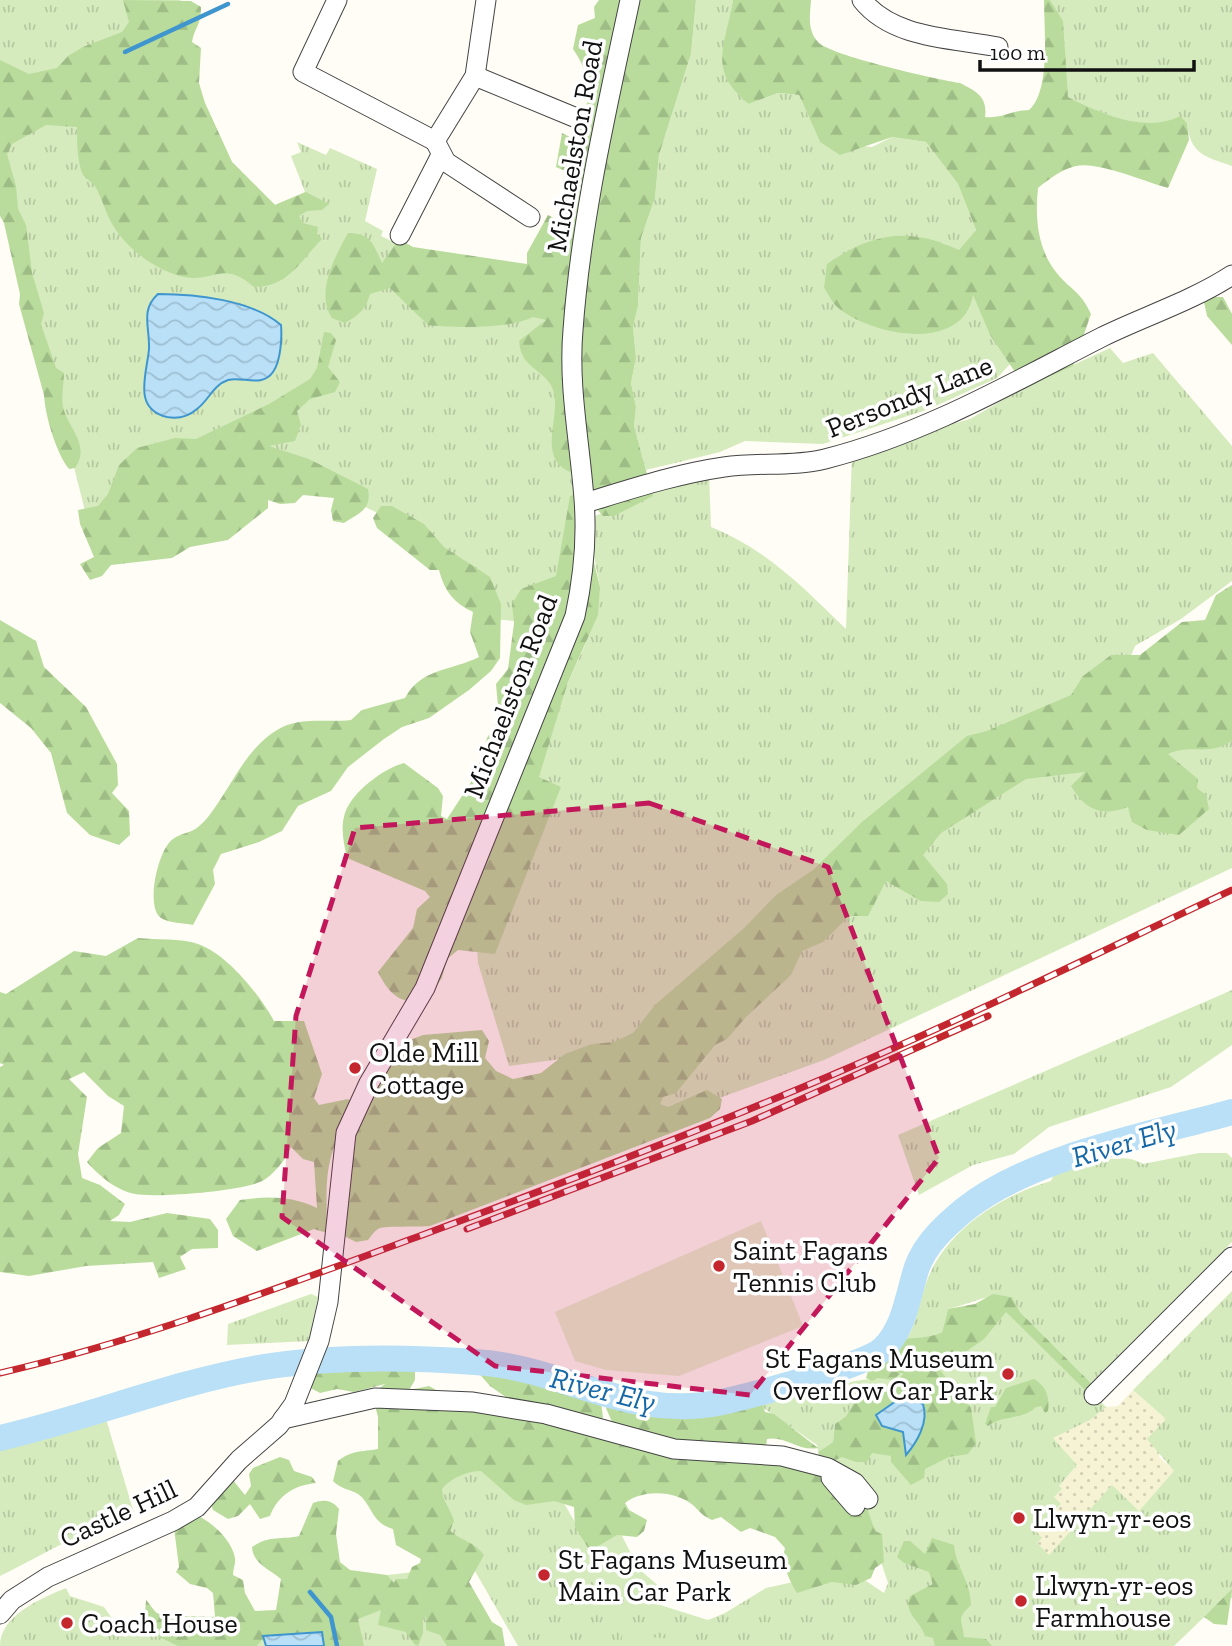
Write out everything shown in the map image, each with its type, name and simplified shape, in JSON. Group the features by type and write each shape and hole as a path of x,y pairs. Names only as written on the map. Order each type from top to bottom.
{"street":[{"path":"337,0 303,72 438,148 530,216"},
{"path":"400,235 438,148 475,76 486,0"},
{"name":"Michaelston Road","path":"302,1387 319,1341 328,1302 346,1133 369,1083 425,988 564,647 580,590 585,503 572,370 573,330 605,116 630,0"},
{"path":"862,0 877,15 904,30 998,47"},
{"path":"475,76 574,117"},
{"name":"Persondy Lane","path":"585,503 694,472 758,463 809,462 837,455 989,398 1105,336 1232,275"},
{"path":"1094,1395 1232,1257"},
{"name":"Castle Hill","path":"0,1614 12,1600 48,1577 173,1521 197,1507 239,1460 283,1419 302,1387"},
{"path":"283,1419 374,1398 442,1399 547,1414 674,1449 768,1453 828,1468 849,1479 862,1503"}],"highlighted area":[{"path":"649,803 828,867 939,1158 750,1395 495,1366 282,1217 296,1016 355,828"}],"shaded area":[{"path":"1133,1390 1166,1419 1159,1457 1175,1471 1139,1511 1114,1491 1049,1556 1037,1543 1035,1531 1061,1505 1054,1498 1059,1486 1077,1465 1052,1438 1090,1420 1106,1407 1118,1406"}],"green space":[{"path":"0,0 180,0 191,18 178,44 232,162 275,205 305,192 291,156 301,152 297,142 326,155 330,148 377,169 365,221 383,231 381,236 406,248 562,282 575,459 570,583 551,624 491,619 408,528 280,465 95,551 0,171"},
{"path":"123,0 191,1 201,7 192,42 201,48 199,83 205,103 232,162 275,205 306,192 329,204 322,210 307,211 299,216 303,223 318,227 317,234 322,239 293,271 276,283 254,287 233,274 225,273 191,278 180,276 149,262 122,239 95,186 81,170 77,127 46,125 12,144 7,154 16,186 18,209 26,225 32,273 44,313 41,324 56,368 64,373 63,407 80,444 79,460 75,468 69,469 49,423 19,304 20,294 4,223 0,216 0,60 29,74 57,68 68,56 83,47 122,32 129,22"},
{"path":"599,0 696,0 691,54 659,155 655,198 641,238 638,306 633,327 636,358 631,383 636,407 634,426 653,496 614,516 603,516 594,506 585,466 570,472 554,457 554,393 546,379 524,358 519,341 546,320 533,317 511,324 482,327 428,325 390,288 370,294 361,311 345,323 332,318 326,297 329,275 348,233 362,235 371,241 382,263 399,239 413,247 527,264 527,253 548,215 558,220 567,172 556,167 562,133 574,139 584,116 588,94 585,72 573,49 578,25 595,18 594,7"},
{"path":"696,0 733,0 730,20 749,104 778,93 799,95 820,142 872,147 892,137 926,142 958,184 976,230 959,251 943,243 824,288 836,306 870,324 973,293 990,335 1010,364 997,378 929,409 823,444 745,441 720,452 646,470 634,426 636,407 631,383 636,358 633,327 638,306 641,238 655,198 659,155 691,54"},
{"path":"733,0 811,0 810,22 818,42 841,53 885,66 960,83 980,96 985,104 985,117 991,117 1029,110 1036,101 1041,89 1045,58 1044,0 1050,0 1063,21 1068,97 1123,119 1152,123 1180,116 1187,123 1189,140 1168,188 1109,169 1085,165 1066,169 1038,188 1037,221 1045,253 1056,272 1079,295 1091,314 1073,366 1025,387 990,335 973,295 966,314 952,326 934,332 914,334 870,325 851,317 836,306 824,288 827,264 859,245 891,236 907,236 941,242 959,250 976,230 958,184 926,142 892,137 840,155 820,142 799,95 778,93 749,104 736,92 727,80 722,56"},
{"path":"1050,0 1232,0 1232,166 1207,157 1195,148 1187,123 1180,117 1166,122 1137,122 1108,115 1068,97 1055,9"},
{"path":"1214,297 1223,297 1232,314 1232,345 1207,316 1204,302"},
{"path":"324,332 331,333 336,340 328,367 340,382 335,392 310,399 297,411 301,425 295,441 269,446 309,459 368,489 368,502 363,510 344,523 333,521 331,510 334,498 303,495 295,503 280,504 268,500 268,508 228,540 190,547 172,558 111,565 102,576 90,580 80,564 94,557 80,524 78,510 98,506 108,494 119,465 137,448 175,438 196,439 269,404 310,379 317,368"},
{"path":"1110,348 1123,363 1153,353 1232,446 1232,581 1181,619 1135,646 1120,683 636,1049 509,1066 478,963 477,949 560,787 538,778 568,682 585,645 600,587 593,551 595,516 653,491 709,473 711,527 767,558 846,629 852,453 970,419 1025,387"},
{"path":"577,493 600,587 598,615 568,682 539,777 561,787 495,954 458,950 447,959 442,978 426,1001 402,999 391,992 378,972 413,928 417,909 430,897 425,891 347,858 343,830 345,813 361,789 387,770 404,763 438,788 443,796 441,816 447,819 475,776 487,738 499,717 496,684 508,669 514,623 512,604 521,589 556,576 570,496"},
{"path":"381,506 392,506 424,524 444,547 490,577 501,604 500,658 491,671 469,690 429,718 402,727 384,739 348,767 331,791 298,806 282,831 259,842 221,854 213,870 215,884 193,925 161,918 156,912 154,902 155,878 168,845 208,817 247,758 266,738 294,723 351,720 362,710 405,698 419,681 428,676 479,657 470,632 473,612 451,596 439,570 430,570 377,528 373,518"},
{"path":"1232,585 1232,741 1215,748 1168,754 1198,779 1197,788 1206,795 1209,809 1179,835 1147,830 1132,822 1128,807 1102,811 1088,806 1071,786 1085,772 1026,779 941,833 923,855 947,884 948,894 939,902 921,901 886,881 868,916 849,916 823,942 802,951 791,975 746,1017 727,1039 715,1045 676,1093 663,1097 660,1104 668,1107 707,1090 722,1099 720,1109 710,1118 430,1226 380,1228 368,1240 356,1242 342,1235 344,1193 332,1175 333,1156 339,1135 400,1044 423,1035 482,1030 489,1041 485,1058 496,1071 513,1079 541,1073 565,1054 592,1044 614,1042 633,1033 655,1005 744,928 776,895 813,870 862,822 967,736 987,731 1071,695 1083,676 1111,655 1140,655 1182,622 1205,620 1216,595"},
{"path":"0,620 36,641 44,667 86,707 117,764 118,785 112,793 129,811 130,835 119,845 90,835 67,813 51,753 31,728 0,703"},
{"path":"1232,708 1232,868 824,1060 557,1157 984,778"},
{"path":"138,938 184,941 209,949 242,976 274,1021 304,1021 322,1074 314,1098 319,1105 348,1099 355,1104 337,1139 329,1166 327,1233 314,1229 257,1251 233,1236 226,1219 240,1200 279,1198 317,1208 314,1162 303,1159 291,1147 283,1161 268,1177 240,1187 201,1193 146,1195 121,1190 108,1182 87,1162 98,1148 121,1133 124,1106 108,1096 84,1072 69,1079 87,1097 78,1154 82,1178 100,1185 125,1204 119,1215 110,1221 130,1222 167,1213 210,1219 218,1230 218,1248 192,1249 180,1257 186,1269 159,1278 153,1262 86,1266 29,1276 0,1272 0,1067 4,1065 0,1063 0,992 6,994 74,951 106,956"},
{"path":"1232,990 1232,1045 1171,1087 1049,1127 1014,1154 973,1165 919,1195 898,1135"},
{"path":"1199,1153 1227,1153 1232,1158 1232,1242 1091,1383 1020,1312 1012,1297 988,1297 948,1309 942,1332 932,1338 907,1339 937,1260 963,1229 996,1205 1051,1181 1054,1174 1087,1164 1123,1158 1143,1164"},
{"name":"Saint Fagans Tennis Club","path":"761,1221 803,1326 679,1376 606,1370 575,1361 555,1312"},
{"path":"1232,1291 1232,1598 1225,1597 1174,1646 518,1646 464,1552 417,1501 467,1411 562,1500 589,1546 620,1532 639,1569 661,1588 657,1604 708,1620 766,1588 821,1576 863,1579 884,1593 888,1583 881,1562 832,1465 858,1428 1003,1305 1106,1407 1090,1420 1053,1438 1077,1465 1059,1486 1062,1489 1054,1497 1061,1504 1036,1531 1042,1538 1037,1543 1049,1555 1112,1485 1139,1511 1174,1471 1147,1439 1166,1419 1133,1390"},
{"path":"311,1294 318,1297 309,1341 227,1345 228,1324"},
{"path":"993,1294 1012,1297 1020,1312 1091,1383 1089,1390 1085,1390 1006,1312 984,1339 940,1370 971,1408 976,1443 968,1454 949,1457 925,1469 924,1478 911,1485 891,1462 891,1456 872,1453 867,1462 856,1462 842,1457 829,1463 820,1459 818,1452 833,1442 835,1424 846,1416 856,1398 864,1398 874,1391 887,1392 903,1374 893,1380 878,1378 872,1381 866,1378 869,1368 876,1366 882,1358 891,1356 889,1346 901,1340 928,1337 942,1332 948,1309 975,1304"},
{"path":"520,1362 538,1367 547,1382 552,1383 560,1375 573,1378 583,1400 601,1402 603,1418 600,1421 604,1425 612,1422 606,1408 609,1401 625,1399 631,1413 649,1401 660,1402 676,1418 732,1413 740,1407 736,1402 745,1389 759,1394 765,1412 774,1414 818,1448 805,1448 773,1438 767,1439 766,1446 820,1472 820,1477 866,1505 875,1531 882,1534 884,1562 875,1568 871,1578 856,1585 832,1582 797,1593 785,1565 785,1548 775,1537 750,1528 741,1532 721,1517 712,1520 687,1501 659,1493 640,1495 625,1503 629,1510 647,1520 644,1531 637,1537 617,1535 590,1551 575,1527 574,1507 554,1501 526,1505 514,1500 481,1471 476,1471 450,1482 442,1489 442,1493 454,1521 450,1531 477,1547 484,1555 469,1582 492,1622 502,1628 505,1646 447,1646 440,1635 426,1630 426,1617 423,1618 423,1633 418,1646 406,1632 378,1625 381,1610 358,1619 364,1646 319,1646 271,1638 262,1640 257,1646 178,1646 151,1633 145,1614 146,1600 161,1614 215,1617 213,1593 207,1588 190,1584 176,1572 179,1567 174,1528 196,1515 214,1526 230,1545 235,1558 233,1575 243,1580 245,1593 255,1611 276,1610 281,1579 258,1562 252,1547 270,1539 299,1536 313,1503 317,1502 331,1502 339,1509 336,1534 340,1562 350,1570 387,1575 394,1583 396,1579 407,1579 412,1567 420,1563 421,1559 396,1545 393,1529 376,1518 363,1498 333,1481 338,1461 343,1457 378,1449 378,1417 372,1394 385,1384 354,1392 337,1389 320,1393 305,1385 314,1370 330,1366 353,1363 384,1369 406,1363 415,1368 415,1380 409,1390 429,1386 443,1394 513,1402 490,1386 476,1370 481,1363"},
{"path":"903,1374 902,1380 893,1384 890,1391 852,1404 846,1416 835,1424 833,1442 818,1452 817,1445 762,1407 762,1402 796,1383 804,1387 821,1378 838,1386"},
{"path":"1034,1379 1046,1392 1048,1411 1045,1413 1041,1406 1036,1407 1025,1414 988,1426 985,1424 991,1407 995,1407 1006,1388"},
{"path":"106,1419 134,1513 83,1534 0,1576 0,1448"},
{"path":"280,1457 289,1460 294,1471 312,1477 316,1483 288,1492 270,1516 260,1519 250,1504 238,1516 228,1519 213,1510 209,1499 232,1479 245,1495 251,1486 249,1474 253,1468"},
{"path":"932,1538 954,1545 968,1588 971,1605 961,1620 964,1637 986,1639 992,1646 935,1646 933,1638 925,1636 911,1613 908,1602 910,1596 933,1584 929,1572 904,1563 897,1557 904,1541 910,1541 925,1554"},
{"path":"456,1567 502,1646 0,1646 7,1625 24,1609 66,1588 70,1596 104,1607 123,1634 302,1613 345,1580"},
{"path":"1232,1589 1227,1625 1214,1624 1204,1617"},
{"path":"629,1626 631,1635 741,1646 627,1640 626,1646 621,1646 623,1629"}],"water":[{"path":"158,294 223,300 269,316 281,325 279,355 273,372 258,381 234,379 223,382 187,415 171,418 156,413 145,398 144,389 149,349 149,306"},
{"path":"899,1399 923,1404 924,1411 921,1431 906,1455 903,1432 882,1426 876,1415"},
{"path":"322,1632 324,1646 266,1646 263,1636"}],"waterway":[{"path":"125,52 228,4"},
{"name":"River Ely","path":"0,1438 230,1374 290,1363 343,1359 423,1359 507,1366 657,1405 688,1406 722,1402 757,1393 855,1363 883,1349 901,1321 917,1267 925,1250 950,1222 991,1191 1023,1175 1092,1149 1232,1112"},
{"path":"310,1592 331,1617 337,1646"}],"railway":[{"path":"0,1373 159,1329 314,1275 572,1179 827,1077 1232,890"},
{"path":"467,1229 752,1121 988,1016"}],"place":[{"name":"Olde Mill Cottage","path":"355,1068"},
{"name":"Saint Fagans Tennis Club","path":"719,1266"},
{"name":"St Fagans Museum Overflow Car Park","path":"1008,1374"},
{"name":"Llwyn-yr-eos","path":"1019,1518"},
{"name":"St Fagans Museum Main Car Park","path":"544,1575"},
{"name":"Llwyn-yr-eos Farmhouse","path":"1021,1601"},
{"name":"Coach House","path":"67,1623"}]}
